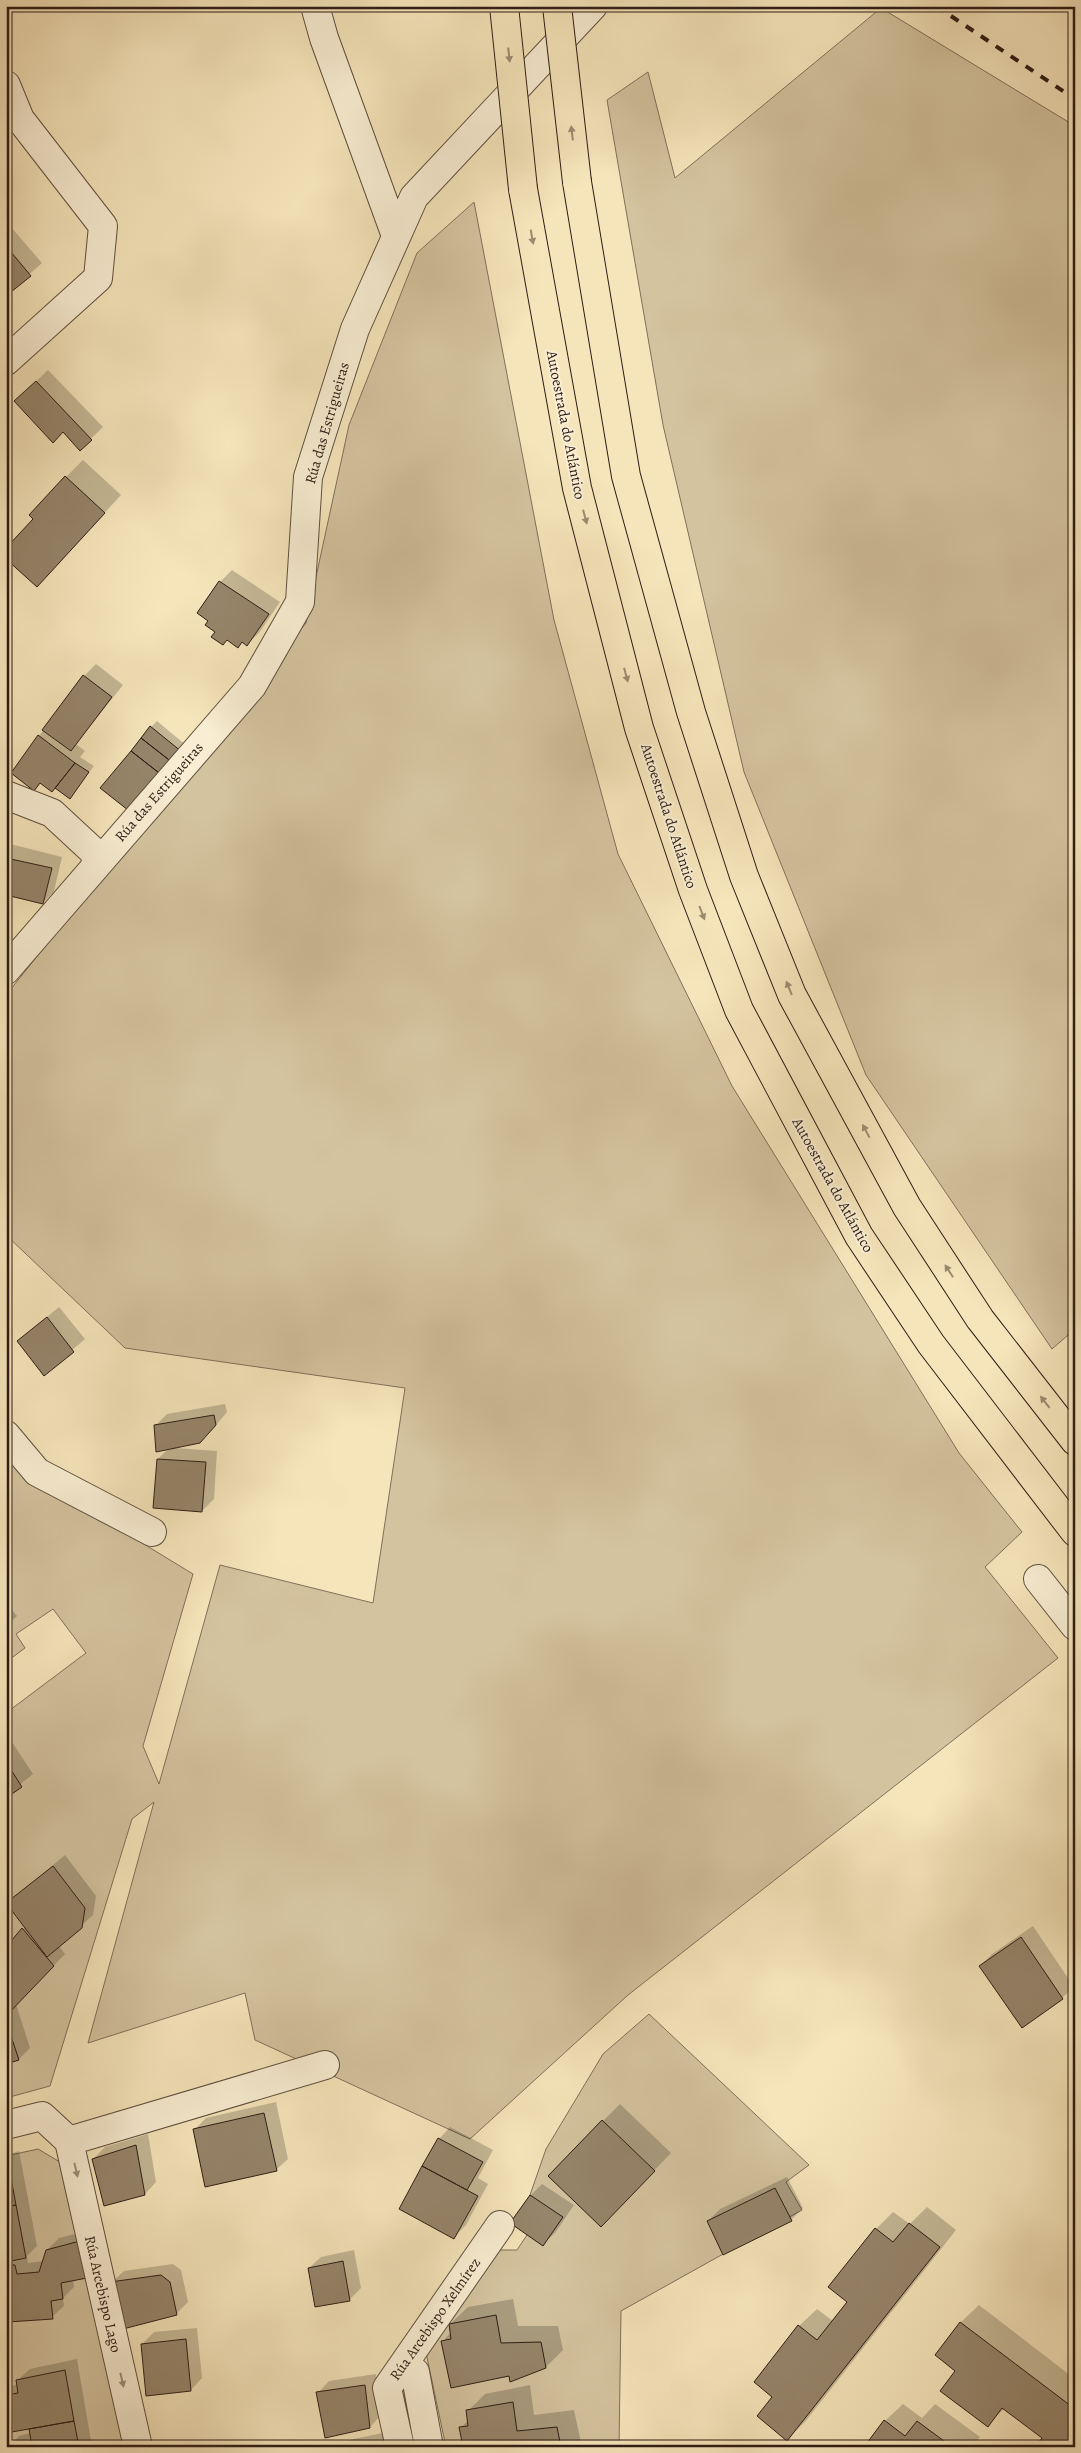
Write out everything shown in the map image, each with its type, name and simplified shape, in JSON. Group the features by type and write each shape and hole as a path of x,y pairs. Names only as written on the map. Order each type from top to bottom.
{"highway":[{"name":"Autoestrada do Atlántico","path":"504,6 523,189 577,488 639,728 693,890 739,1010 859,1236 931,1344 1075,1532"},
{"path":"557,6 577,182 626,476 691,712 744,876 792,995 907,1207 980,1319 1075,1440"}],"street":[{"path":"315,6 324,38 396,236"},
{"name":"Rúa das Estrigueiras","path":"6,970 252,686 300,602 308,477 355,329 414,197 593,6"},
{"path":"6,85 20,119 103,226 98,278 6,361"},
{"path":"6,795 52,813 93,851 98,864"},
{"path":"6,1435 36,1472 152,1532"},
{"path":"1038,1580 1075,1626"},
{"path":"6,2126 42,2116 69,2141 325,2065"},
{"name":"Rúa Arcebispo Lago","path":"69,2141 138,2447"},
{"name":"Rúa Arcebispo Xelmírez","path":"400,2447 387,2388 500,2224"},
{"name":"Rúa Arcebispo Xelmírez","path":"415,2372 429,2447"}],"shaded area":[{"path":"881,8 1075,126 1075,1329 1052,1349 866,1075 744,772 663,425 607,100 648,72 675,178"},
{"path":"474,202 554,620 618,854 732,1086 959,1453 1022,1532 985,1567 1058,1658 628,1995 470,2139 255,2040 245,1993 88,2043 154,1802 132,1819 50,2086 6,2098 6,1713 86,1653 53,1609 16,1634 25,1648 6,1662 6,1454 16,1466 193,1574 143,1746 159,1784 220,1565 373,1603 405,1388 125,1348 6,1235 6,995 306,623 349,425 417,253"},
{"path":"649,2014 809,2165 786,2182 802,2210 621,2311 619,2447 446,2447 425,2348 495,2250 517,2250 527,2235 530,2195 546,2149 603,2054"},
{"path":"38,2149 60,2162 126,2447 6,2447 6,2156"}],"building":[{"path":"6,246 31,276 6,296"},
{"path":"36,381 92,440 80,451 63,432 53,443 14,401"},
{"path":"65,476 105,513 37,587 6,559 6,548 33,519 29,515"},
{"path":"219,581 269,614 247,646 242,642 238,648 227,640 223,645 211,637 215,632 205,625 208,621 197,613"},
{"path":"83,675 112,697 71,751 42,730"},
{"path":"150,726 182,752 173,763 141,738"},
{"path":"38,735 75,763 52,792 40,783 34,791 11,773"},
{"path":"141,738 173,763 163,776 131,751"},
{"path":"131,751 163,776 133,814 100,788"},
{"path":"75,763 89,772 70,799 55,788"},
{"path":"6,858 52,868 43,904 6,895"},
{"path":"47,1317 74,1352 44,1376 17,1341"},
{"path":"214,1415 216,1425 200,1443 156,1452 154,1425"},
{"path":"157,1459 206,1462 202,1512 153,1508"},
{"path":"6,1762 22,1787 6,1798"},
{"path":"53,1866 85,1908 82,1928 47,1957 6,1903"},
{"path":"22,1928 54,1966 6,2016 6,1947"},
{"path":"1021,1937 1063,1999 1022,2028 979,1966"},
{"path":"6,2021 19,2060 6,2064"},
{"path":"264,2113 277,2171 205,2187 193,2129"},
{"path":"602,2120 655,2171 601,2227 548,2176"},
{"path":"438,2138 483,2162 467,2190 422,2166"},
{"path":"136,2145 145,2195 104,2206 92,2159"},
{"path":"8,2162 16,2205 6,2207 6,2163"},
{"path":"422,2166 478,2196 454,2239 399,2209"},
{"path":"775,2188 792,2221 723,2255 707,2221"},
{"path":"530,2195 563,2217 543,2246 510,2223"},
{"path":"16,2205 26,2258 6,2262 6,2207"},
{"path":"909,2223 940,2247 787,2441 757,2416 772,2397 754,2382 798,2325 817,2340 847,2302 828,2287 875,2228 893,2242"},
{"path":"80,2241 87,2278 61,2283 63,2299 51,2301 53,2319 8,2322 6,2265 15,2265 17,2274 39,2272 46,2250"},
{"path":"343,2261 350,2301 315,2307 308,2268"},
{"path":"161,2275 170,2282 177,2315 123,2329 110,2282"},
{"path":"496,2315 501,2343 541,2342 546,2368 510,2382 509,2376 451,2388 441,2341 451,2339 449,2324"},
{"path":"960,2322 1075,2409 1075,2447 1035,2447 1042,2438 1002,2408 988,2427 940,2391 955,2371 935,2355"},
{"path":"186,2339 191,2391 146,2396 141,2344"},
{"path":"65,2370 74,2421 6,2433 6,2395 18,2393 16,2380"},
{"path":"365,2385 370,2428 325,2438 316,2392"},
{"path":"513,2402 517,2431 557,2427 561,2447 463,2447 459,2427 468,2426 466,2410"},
{"path":"884,2420 905,2436 917,2421 952,2447 864,2447"},
{"path":"74,2421 79,2447 9,2447 31,2441 29,2429"},
{"path":"385,2441 395,2447 358,2447"}],"railway":[{"path":"936,6 1075,99"}]}
